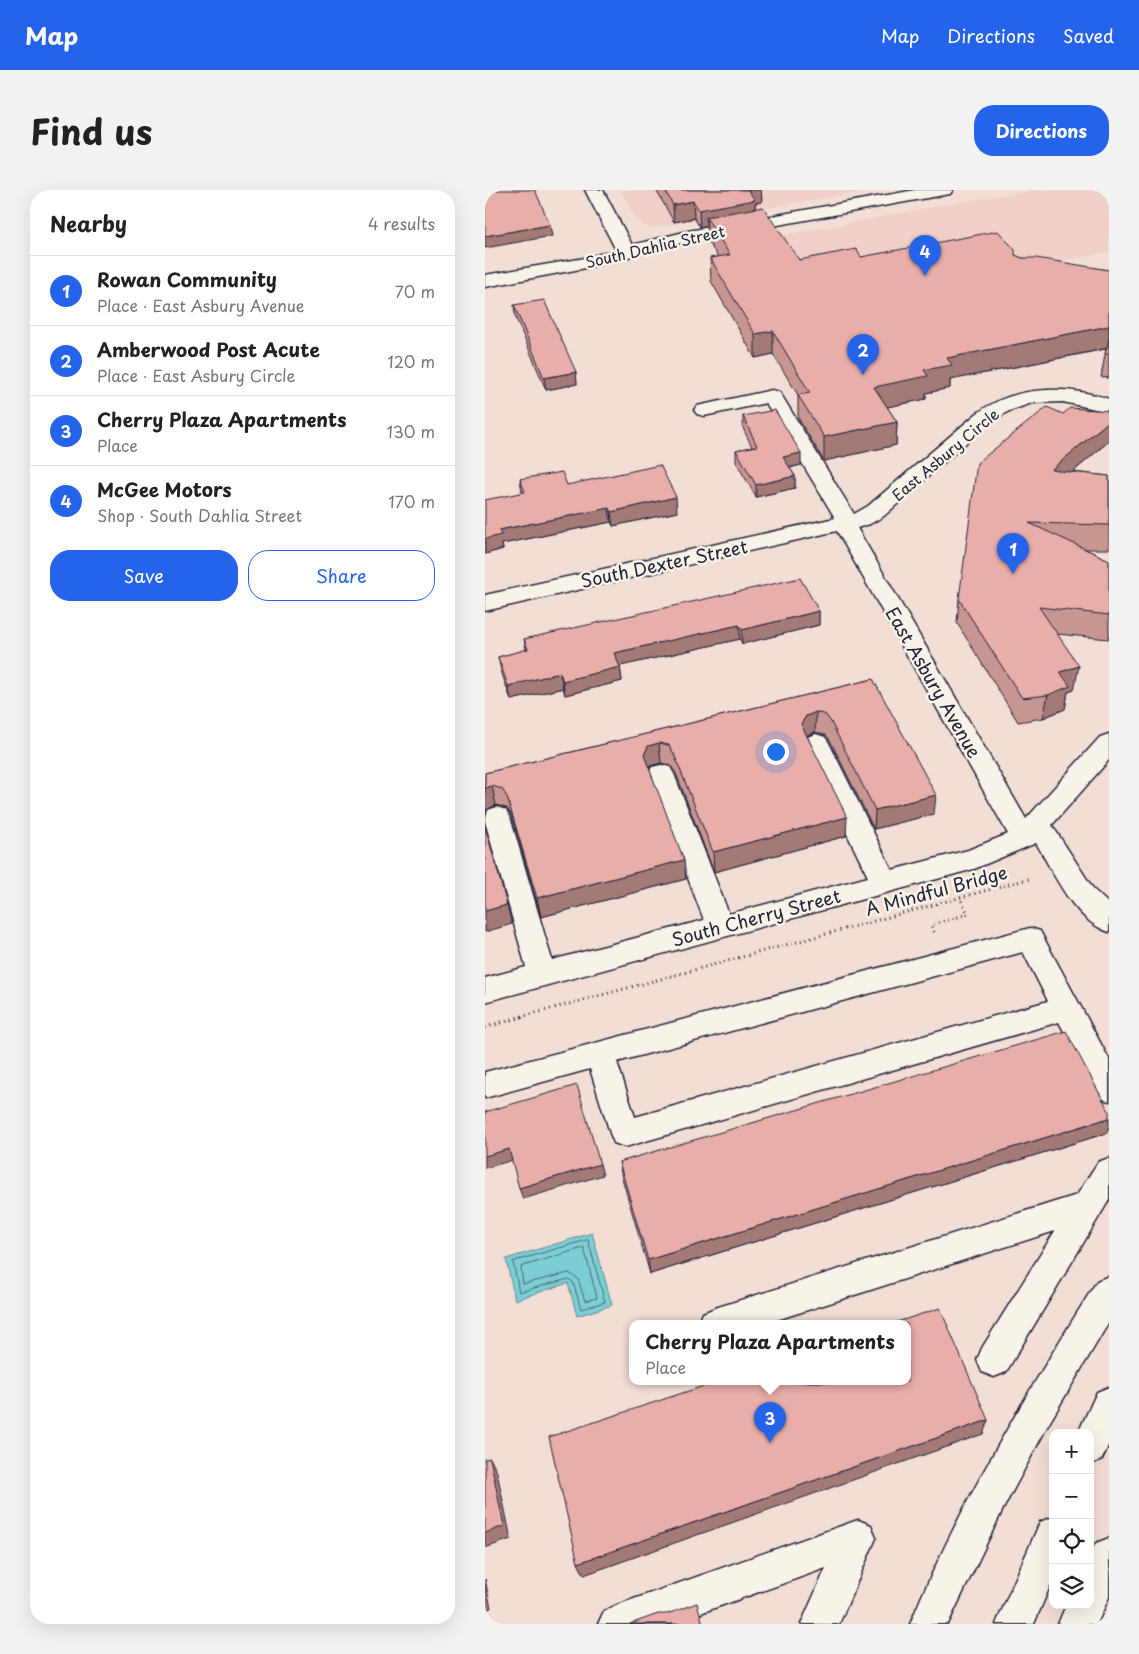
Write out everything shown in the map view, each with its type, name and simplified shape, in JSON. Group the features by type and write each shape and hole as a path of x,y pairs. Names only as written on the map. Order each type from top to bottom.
{"main road":[{"path":"594,190 626,252"},
{"name":"South Dahlia Street","path":"485,281 586,263 688,236 835,210 888,195 944,190"},
{"path":"825,195 835,210"},
{"path":"771,221 783,238"},
{"name":"East Asbury Avenue","path":"704,410 772,396 846,524 1032,832 1084,898 1109,921"},
{"name":"East Asbury Circle","path":"846,524 876,511 980,420 1003,405 1021,399 1050,396 1076,397 1109,406"},
{"name":"South Dexter Street","path":"485,603 846,524"},
{"path":"816,743 885,883"},
{"path":"1032,832 1109,743"},
{"path":"661,774 719,927"},
{"path":"497,817 542,974"},
{"name":"South Cherry Street","path":"485,990 973,859 1032,832"},
{"path":"485,1085 1030,939 1109,1088"},
{"path":"600,1054 625,1133 1067,1008"},
{"path":"994,1360 1109,1172"},
{"path":"728,1320 1089,1206"},
{"path":"929,1624 980,1518 1028,1428 1109,1292"},
{"path":"1094,1438 1109,1404"},
{"path":"617,1624 858,1538 820,1624"},
{"path":"1015,1624 1049,1544"},
{"path":"1094,1588 1109,1556"},
{"path":"1077,1624 1084,1609"}],"path":[{"name":"A Mindful Bridge","path":"485,1027 1033,877 1040,884"},
{"path":"937,937 931,925 969,914 960,898"}],"shaded area":[{"path":"620,190 874,190 649,228 638,223"},
{"path":"1039,190 1109,190 1109,252 816,309 769,238 965,201"}],"water":[{"path":"592,1233 612,1305 577,1316 568,1283 515,1300 506,1259"}],"building":[{"path":"485,190 535,190 550,225 485,236"},
{"path":"665,190 748,190 755,200 699,210 693,201 673,205"},
{"path":"763,207 799,260 856,249 861,257 998,231 1015,250 1015,255 1022,258 1036,258 1109,270 1109,326 947,358 952,365 924,370 928,376 874,387 897,422 824,437 798,395 810,393 773,331 755,334 710,258 730,255 706,217"},
{"path":"544,300 576,372 544,378 514,305"},
{"path":"1109,340 1109,354 1105,354"},
{"path":"1047,407 1063,414 1070,408 1109,411 1109,421 1051,470 1109,476 1109,525 1029,523 1109,560 1109,615 1039,607 1079,666 1060,672 1070,686 1048,695 1022,698 959,599 977,463"},
{"path":"775,410 801,453 783,457 795,476 756,485 736,450 757,446 743,416"},
{"path":"660,465 676,497 611,512 609,508 499,530 501,535 485,539 485,500 525,492 520,479 562,472 567,485"},
{"path":"800,578 819,611 742,630 739,625 614,653 620,667 563,681 560,673 508,686 498,657 528,649 524,639"},
{"path":"873,679 936,795 875,810 831,722 826,715 816,712 806,716 801,724 847,817 713,852 674,754 669,745 659,743 648,746 644,755 684,860 537,898 507,797 502,789 492,786 485,788 485,773"},
{"path":"485,826 507,905 485,911"},
{"path":"1066,1031 1109,1111 1109,1118 648,1260 619,1162"},
{"path":"577,1085 600,1164 519,1188 509,1149 485,1156 485,1112"},
{"path":"940,1308 988,1420 578,1563 549,1437 707,1385 911,1385 911,1320 903,1320"},
{"path":"490,1458 504,1526 485,1533 485,1459"},
{"path":"697,1603 703,1624 630,1624 658,1614 667,1614"}],"place":[{"name":"McGee Motors","path":"925,276"},
{"name":"Amberwood Post Acute","path":"863,375"},
{"name":"Rowan Community","path":"1013,574"},
{"name":"Cherry Plaza Apartments","path":"770,1443"}]}
